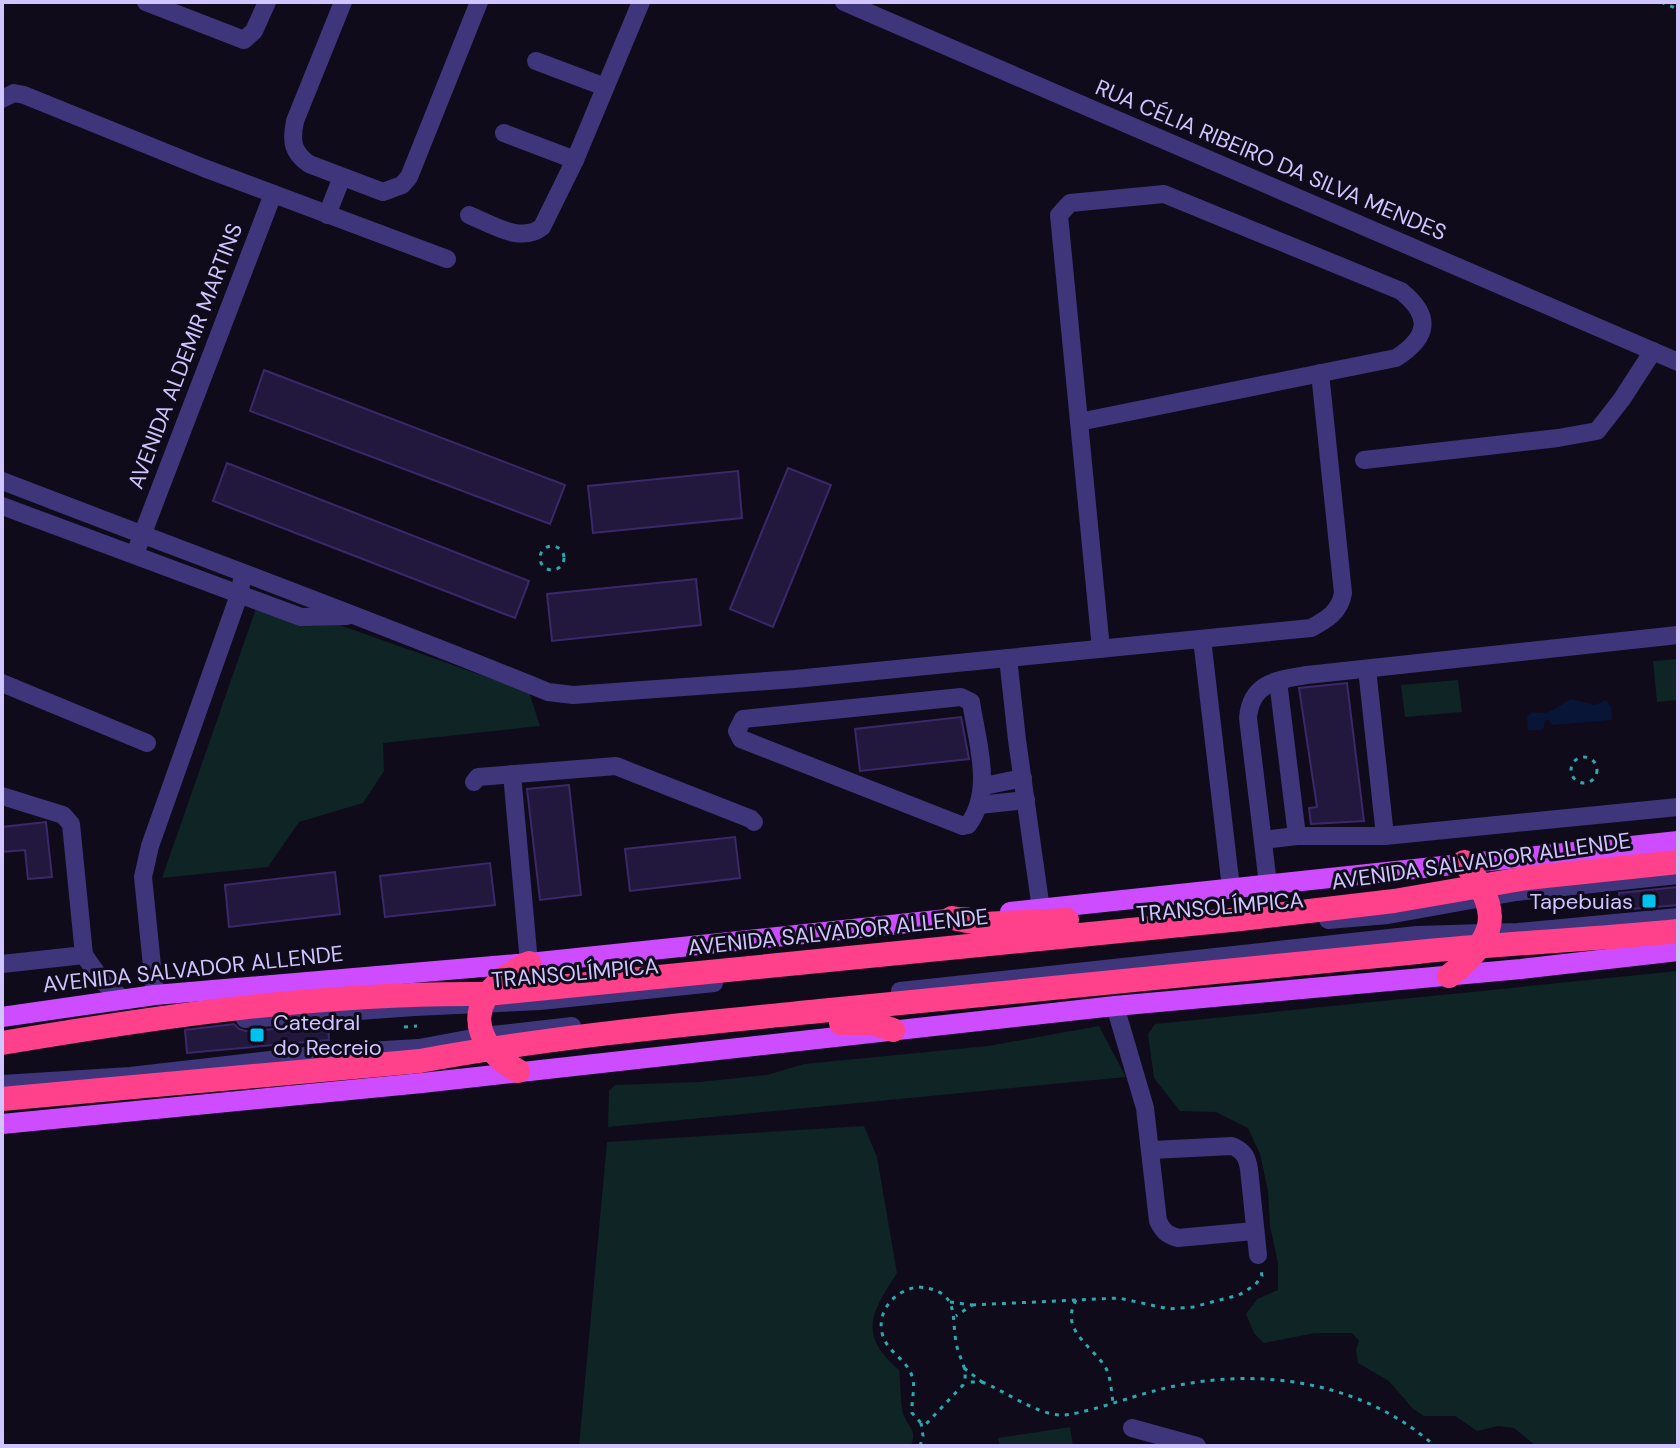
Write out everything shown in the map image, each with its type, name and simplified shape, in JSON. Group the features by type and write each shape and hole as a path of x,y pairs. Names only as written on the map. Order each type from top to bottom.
{"highway":[{"path":"1449,976 1483,940 1490,918 1484,891 1464,862"},
{"name":"AVENIDA SALVADOR ALLENDE","path":"2,1043 166,1016 230,1009 432,994 484,1000 1241,919 1484,891 1678,862"},
{"path":"952,918 983,924 1221,914 1241,919"},
{"path":"2,1099 420,1061 486,1042 656,1028 1483,940 1583,941 1678,931"},
{"path":"518,1071 504,1064 486,1042 479,1023 484,1000 498,982 529,963"},
{"path":"656,1028 681,1033 860,1022 893,1030"}],"main road":[{"name":"AVENIDA SALVADOR ALLENDE","path":"2,1017 155,995 529,963 1678,841"},
{"path":"2,1124 1115,1006 1449,976 1678,951"}],"street":[{"path":"154,4 244,40 254,31 267,2"},
{"path":"343,2 295,121 292,136 294,148 300,157 383,192 402,185 409,177 479,2"},
{"path":"469,215 523,235 535,233 546,221 641,2"},
{"name":"RUA CÉLIA RIBEIRO DA SILVA MENDES","path":"844,2 1678,362"},
{"path":"536,61 605,87"},
{"path":"2,99 14,93 24,95 204,168 447,259"},
{"path":"504,133 575,160"},
{"path":"327,215 342,177"},
{"name":"AVENIDA ALDEMIR MARTINS","path":"135,554 273,194"},
{"path":"1079,422 1396,358 1416,343 1423,326 1421,312 1401,291 1164,194 1070,203 1059,215 1079,422 1101,649"},
{"path":"1364,460 1597,431 1653,351"},
{"path":"2,481 243,575 369,619 548,692 561,694 795,679 1311,628 1326,621 1342,601 1320,373"},
{"path":"2,506 301,617 349,616 369,619"},
{"path":"155,995 143,877 150,846 239,595 243,575"},
{"path":"1268,884 1248,718 1249,706 1261,688 1307,675 1678,635"},
{"path":"1202,639 1231,888"},
{"path":"1008,658 1041,909"},
{"path":"1368,678 1385,836"},
{"path":"1278,681 1297,836"},
{"path":"2,683 147,743"},
{"path":"965,698 971,702 984,786 979,805 973,819 963,826 741,739 737,727 743,719 965,698"},
{"path":"474,782 478,777 616,766 754,822"},
{"path":"512,774 529,963"},
{"path":"984,786 1023,778"},
{"path":"2,796 63,815 71,824 84,955 103,982 124,1000"},
{"path":"979,805 1026,800"},
{"path":"1263,840 1297,836 1385,836 1678,807"},
{"name":"TRANSOLÍMPICA","path":"2,1055 99,1038 245,1019 415,1007 1388,915 1484,891 1678,875"},
{"path":"2,1084 130,1076 332,1053 486,1042 1417,935 1483,940 1535,931 1678,917"},
{"path":"2,964 84,955"},
{"path":"1115,1006 1145,1108 1158,1221 1162,1230 1178,1238 1254,1231"},
{"path":"1152,1150 1232,1146 1241,1150 1247,1158 1249,1169 1258,1255"},
{"path":"1132,1428 1197,1446"}],"path":[{"path":"1661,2 1678,9"},
{"path":"553,546 561,550 564,561 560,568 552,571 542,565 540,558 546,548 553,546"},
{"path":"1585,757 1595,764 1597,772 1590,781 1582,783 1574,779 1571,770 1577,759 1585,757"},
{"path":"920,1446 923,1436 921,1423 912,1413 914,1379 904,1361 883,1338 883,1311 897,1294 912,1287 926,1287 950,1302 972,1305 1119,1298 1169,1309 1216,1303 1255,1285 1262,1276 1258,1255"},
{"path":"1077,1299 1070,1316 1073,1329 1106,1367 1113,1402"},
{"path":"921,1423 930,1421 965,1382 956,1342 956,1317 950,1302"},
{"path":"956,1317 972,1305"},
{"path":"964,1368 982,1382 1060,1416 1192,1382 1257,1377 1286,1379 1345,1394 1379,1408 1435,1446"},
{"path":"965,1382 982,1382"}],"green space":[{"path":"260,597 529,692 540,726 383,743 384,771 363,803 299,822 268,867 162,878"},
{"path":"1678,659 1678,700 1657,702 1653,661"},
{"path":"1458,680 1462,712 1405,717 1401,685"},
{"path":"1678,971 1678,1446 1536,1446 1514,1428 1498,1426 1477,1431 1455,1416 1424,1416 1413,1409 1389,1381 1358,1363 1356,1350 1359,1341 1352,1333 1315,1333 1264,1343 1254,1333 1246,1314 1257,1299 1278,1290 1278,1263 1260,1154 1248,1128 1216,1112 1180,1111 1154,1078 1148,1034 1155,1024"},
{"path":"1099,1026 1126,1077 608,1127 609,1091 615,1085 699,1082 767,1075 804,1064 988,1046"},
{"path":"864,1126 877,1157 897,1273 876,1311 873,1334 877,1345 899,1370 903,1412 913,1432 911,1445 579,1446 607,1142"},
{"path":"1070,1427 1073,1446 1000,1446 998,1438"}],"water":[{"path":"1571,699 1595,705 1606,700 1611,707 1612,720 1552,725 1545,720 1543,730 1528,730 1527,717 1532,712 1549,712"}],"building":[{"path":"264,370 565,485 550,524 250,411"},
{"path":"227,463 529,581 515,618 213,501"},
{"path":"788,468 831,485 773,627 730,609"},
{"path":"738,471 742,518 593,533 588,486"},
{"path":"696,579 701,625 552,641 547,594"},
{"path":"1347,683 1364,821 1311,824 1309,808 1317,807 1299,688"},
{"path":"961,717 969,759 860,771 855,729"},
{"path":"569,785 581,895 540,900 527,789"},
{"path":"46,822 52,877 28,879 25,850 2,852 2,827"},
{"path":"735,837 740,878 630,891 625,849"},
{"path":"490,863 495,905 385,917 380,876"},
{"path":"335,872 340,914 229,927 225,885"},
{"name":"Tapebuias","path":"1678,887 1678,905 1620,910 1619,893"},
{"name":"Catedral do Recreio","path":"234,1024 246,1031 328,1025 329,1040 187,1053 185,1030"}],"place":[{"name":"Tapebuias","path":"1649,901"},
{"name":"Catedral do Recreio","path":"257,1035"}]}
